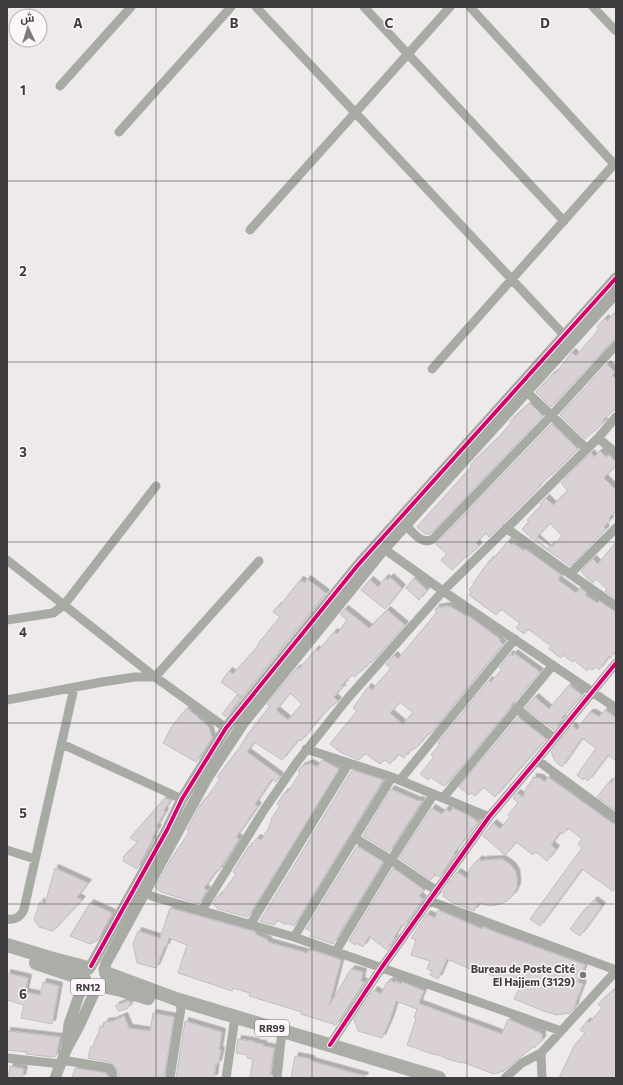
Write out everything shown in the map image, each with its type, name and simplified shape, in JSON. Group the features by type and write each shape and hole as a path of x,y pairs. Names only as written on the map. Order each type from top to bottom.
{"main road":[{"name":"RR99","path":"7,945 50,958 94,976 121,990 180,1004 282,1035 316,1048 408,1078"},
{"name":"RR99","path":"7,954 94,976"},
{"name":"RR99","path":"180,1004 234,1024 330,1045 439,1078"}],"street":[{"path":"60,86 131,7"},
{"path":"119,132 231,7"},
{"path":"256,7 564,335"},
{"path":"364,7 564,221"},
{"path":"250,230 450,7"},
{"path":"432,369 615,163 470,7"},
{"path":"593,7 616,31"},
{"path":"55,1078 66,1048 69,1024 94,976 133,888 167,830 182,799 226,728 292,646 564,335 616,278"},
{"path":"94,976 106,963 206,780 244,722 380,546 405,525 616,293"},
{"path":"405,525 422,540 425,541 433,539 551,416 616,345"},
{"path":"527,392 586,448"},
{"path":"202,910 264,810 306,749 365,678 443,591 586,448 598,438 616,417"},
{"path":"598,438 616,453"},
{"path":"7,620 53,614 64,605 156,486"},
{"path":"506,528 616,606"},
{"path":"570,574 616,528"},
{"path":"380,546 443,591 616,708"},
{"path":"7,560 155,677 226,728"},
{"path":"7,700 120,679 155,677 259,560"},
{"path":"294,937 355,838 396,778 515,639"},
{"path":"330,1045 382,967 489,817 593,693 616,663"},
{"path":"336,951 391,860 438,796 553,665"},
{"path":"7,919 16,919 22,914 74,688"},
{"path":"516,708 554,738"},
{"path":"62,744 182,799"},
{"path":"306,749 396,778 489,817"},
{"path":"537,760 616,818"},
{"path":"250,925 349,763"},
{"path":"355,838 437,891"},
{"path":"7,850 35,859"},
{"path":"133,888 154,897 294,937 336,951 561,1031"},
{"path":"430,901 616,970 541,1053 522,1063 505,1078"},
{"path":"170,1078 180,1004"},
{"path":"226,1078 234,1024"},
{"path":"276,1078 282,1035"},
{"path":"541,1053 542,1078"},
{"path":"7,1058 61,1062 110,1068 112,1070 113,1078"}],"building":[{"path":"616,311 616,339 612,341 551,407 536,392 554,373 555,374 572,352 576,356 599,329 597,327 605,318 607,321"},
{"path":"607,364 615,372 612,375 616,379 616,408 603,420 604,422 601,425 585,439 560,415"},
{"path":"530,403 543,416 430,534 425,534 417,527 472,467 470,465 499,437 511,423 510,421"},
{"path":"552,424 578,449 552,475 551,474 489,537 486,533 476,543 479,546 452,570 441,560 447,554 436,544"},
{"path":"600,451 606,457 609,455 616,462 616,465 604,478 616,490 616,511 609,518 610,520 604,527 606,529 570,566 532,539 522,529 529,522 527,520 542,505 540,504 546,498 553,505 568,491 561,483 591,453 594,457","holes":["550,523 562,536 552,547 551,545 548,549 536,538"]},
{"path":"508,541 512,545 513,543 524,551 525,549 561,575 558,580 576,593 580,588 587,593 585,595 597,603 599,601 616,612 616,650 611,658 609,656 599,670 596,667 592,670 589,668 587,671 574,660 572,662 563,655 561,658 549,649 551,646 528,629 524,634 516,628 520,623 501,609 496,615 469,595 471,592 469,590 474,584 473,583 490,560 491,561 496,556"},
{"path":"616,542 616,599 605,591 607,589 596,579 593,583 581,571 593,559 598,564"},
{"path":"390,577 402,588 385,609 361,590 370,580 378,587 385,578 388,580"},
{"path":"414,578 427,590 419,600 406,588"},
{"path":"307,579 326,593 242,697 221,682 229,671 233,674 258,646 257,645 280,617 273,612 278,606 279,607 300,580 305,583"},
{"path":"447,606 466,616 467,615 500,639 499,641 503,644 429,735 428,734 415,749 414,748 409,753 408,752 404,758 398,754 390,764 385,760 380,764 365,753 359,760 340,752 330,744 357,711 353,708 368,687 372,690 391,668 386,664 394,655 398,659 437,612 435,610 436,608","holes":["400,702 413,713 403,724 390,713"]},
{"path":"345,609 369,628 387,610 405,625 371,663 370,662 355,677 352,675 344,682 345,684 342,684 342,689 340,689 334,697 338,701 333,706 332,705 318,720 301,741 299,739 282,760 254,742 247,752 280,776 276,782 272,779 255,804 258,806 236,837 239,839 219,871 217,870 204,888 207,890 199,904 161,892 155,887 189,832 187,830 200,805 220,779 217,777 270,706 267,704 296,669 300,668 316,649 318,651 334,632 337,634 347,620 340,614","holes":["290,693 302,704 288,720 276,710"]},
{"path":"514,653 540,672 446,785 444,786 430,777 428,780 420,774 434,757 431,755 440,744 438,743 489,680 491,682 502,669 499,668 510,654 513,656"},
{"path":"569,685 582,695 562,718 554,730 525,708 535,697 549,709"},
{"path":"237,695 241,698 226,717 222,714"},
{"path":"187,708 209,727 212,738 196,762 163,743 172,726"},
{"path":"605,710 616,718 616,761 608,755 588,781 584,778 583,780 577,775 596,748 582,738 562,767 555,761 551,752 572,726 577,730 589,713 593,713 599,717"},
{"path":"518,717 546,739 495,797 483,787 475,796 471,793 469,795 459,787"},
{"path":"322,760 339,769 248,917 218,909 213,903 217,897 221,895 236,874 233,872 249,846 250,847 257,838 261,840 270,826 271,819 280,806 277,804 285,792 287,793 300,773 298,771 301,767 310,763 317,767"},
{"path":"352,770 383,780 294,926 286,923 285,925 278,920 274,925 260,921"},
{"path":"616,776 616,811 597,797"},
{"path":"533,777 540,778 545,782 548,777 612,823 616,824 616,887 613,891 582,869 540,926 530,919 582,848 578,844 582,839 568,828 563,834 560,832 551,845 556,849 547,861 536,852 533,855 516,842 505,855 483,836 493,823 500,829 510,817 508,815 518,803 513,798 517,793 523,797 527,786 530,786 530,782 532,782"},
{"path":"391,789 418,801 422,801 389,852 363,836"},
{"path":"165,798 171,800 164,810 165,812 156,827 158,828 152,838 153,839 137,869 123,861 123,857 138,842 130,838"},
{"path":"432,808 442,814 446,809 450,812 453,808 468,815 478,822 454,853 455,854 439,877 435,874 431,880 399,858"},
{"path":"357,846 383,862 333,944 310,936 312,932 306,929"},
{"path":"479,859 482,861 502,859 511,865 516,872 517,887 513,895 501,904 490,906 479,903 474,911 451,902 443,896 443,892 457,872 467,878 470,868"},
{"path":"55,868 88,883 77,897 82,900 53,931 39,927 34,919 40,902 45,904"},
{"path":"393,868 424,890 419,896 423,899 404,926 402,925 387,950 369,936 363,947 356,943 355,945 349,941"},
{"path":"594,900 602,906 580,936 570,929 584,910 585,911"},
{"path":"90,903 112,913 98,940 90,944 70,936"},
{"path":"170,908 256,932 255,934 268,940 268,942 307,953 308,950 312,950 341,960 329,1006 351,969 363,972 361,981 364,982 336,1025 301,1014 302,1012 249,996 250,993 233,988 232,991 178,973 187,945 169,938 156,968 137,963 133,944 138,931 160,938"},
{"path":"438,910 482,929 483,927 585,965 578,982 583,984 575,1004 576,1005 570,1013 556,1015 544,1011 514,999 519,988 496,977 475,969 475,971 447,959 438,979 430,975 432,971 427,969 430,961 411,955 416,940 411,938 427,914 435,918"},
{"path":"7,973 28,978 25,992 40,995 43,982 59,986 52,1024 21,1018 24,1005 7,1000"},
{"path":"390,980 401,984 402,982 424,991 419,1002 420,1004 502,1034 508,1019 542,1034 542,1040 504,1071 494,1074 462,1062 448,1059 436,1054 435,1055 407,1045 416,1019 414,1018 417,1009 396,1001 382,1038 358,1031 354,1019 374,990 381,994 387,982 389,983"},
{"path":"616,988 616,1078 559,1078 574,1046 585,1033 580,1030 587,1021 589,1023 602,1008 598,1004"},
{"path":"127,1001 131,1002 127,1009 119,1011 115,1006"},
{"path":"153,1013 174,1017 164,1078 119,1078 117,1068 113,1063 88,1058 91,1046 93,1047 97,1035 98,1036 100,1026 103,1027 105,1022 113,1021 124,1016 129,1028 150,1031"},
{"path":"185,1021 222,1032 219,1050 221,1050 218,1064 216,1063 214,1078 176,1078"},
{"path":"7,1031 60,1037 56,1056 26,1054 27,1052 7,1050"},
{"path":"238,1039 256,1042 255,1043 263,1044 263,1046 274,1048 270,1078 250,1078 253,1059 247,1058 248,1055 236,1053"},
{"path":"295,1056 311,1059 311,1061 365,1076 364,1078 291,1078"},
{"path":"10,1066 24,1069 22,1078 8,1078"},
{"path":"75,1068 106,1073 107,1078 72,1078"}],"cycle path":[{"path":"91,966 167,830 182,799 226,728 358,565 616,278"},
{"path":"330,1045 382,967 489,817 616,663"}],"place":[{"name":"Bureau de Poste Cité El Hajjem (3129)","path":"583,975"}]}
